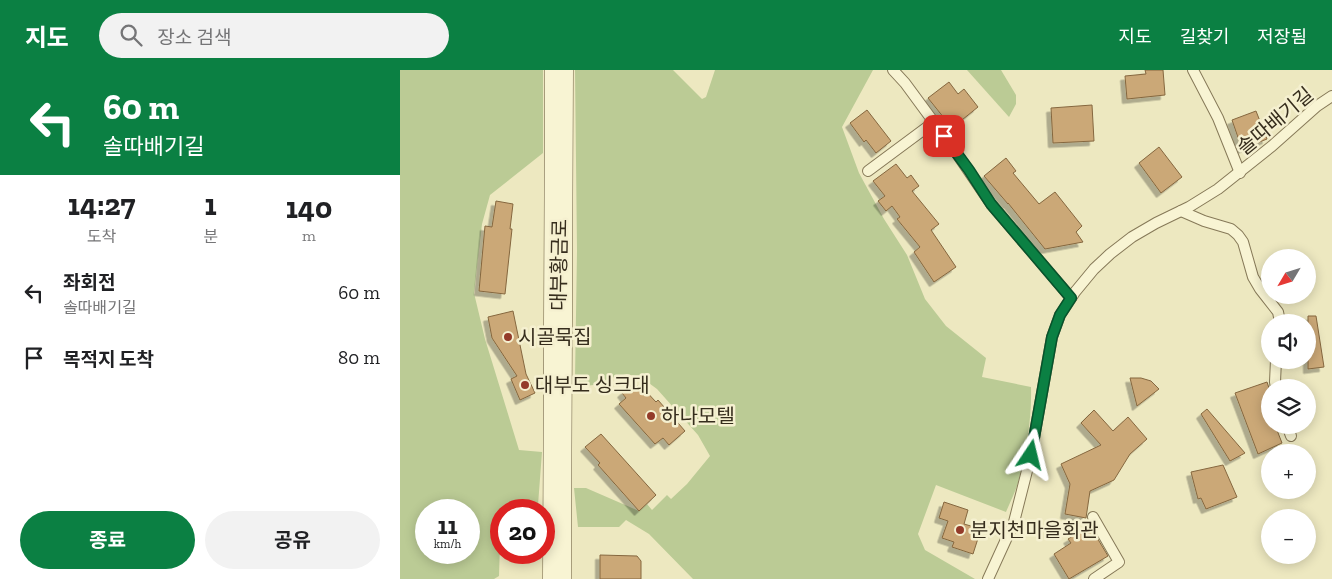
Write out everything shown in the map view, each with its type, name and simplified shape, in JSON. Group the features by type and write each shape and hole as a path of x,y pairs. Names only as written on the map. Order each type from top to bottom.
{"main road":[{"name":"대부황금로","path":"557,579 559,70"}],"lane":[{"path":"893,70 934,122 991,204 1071,298"},
{"name":"솔따배기길","path":"1193,70 1218,118 1240,173"},
{"name":"솔따배기길","path":"988,579 1014,522 1031,455 1052,337 1060,315 1071,298 1094,269 1110,254 1132,237 1218,189 1240,173 1317,106 1332,96"},
{"path":"868,171 934,122"},
{"path":"1181,211 1204,221 1231,229 1238,234 1243,242 1253,277 1278,314"},
{"path":"1093,517 1119,562 1094,579"}],"green space":[{"path":"400,70 543,70 543,153 490,195 482,224 474,293 485,339 519,450 542,452 538,499 490,499 490,564 499,564 499,576 494,579 400,579"},
{"path":"575,70 673,70 702,99 706,97 715,70 873,70 842,127 859,173 884,219 907,255 925,299 946,326 986,358 982,377 1031,387 1028,435 1024,459 1017,487 1006,512 936,485 918,534 925,550 975,579 693,579 649,534 626,520 619,527 578,527 574,488 586,488 639,511 647,504 652,510 667,495 671,499 687,484 710,456 698,435 657,389 642,378 627,374 594,385 583,386 575,379 577,251"},
{"path":"967,70 1001,70 1016,95 1016,104 1009,117"}],"building":[{"path":"1145,70 1163,70 1165,95 1127,99 1125,76 1146,74"},
{"path":"949,82 958,94 964,89 978,107 952,128 928,98"},
{"path":"1092,105 1094,141 1053,143 1051,108"},
{"path":"867,110 891,141 876,153 866,140 864,142 850,123"},
{"path":"1256,111 1267,139 1242,149 1232,120"},
{"path":"1159,147 1182,177 1161,193 1139,163"},
{"path":"1006,158 1016,171 1013,173 1039,204 1055,192 1082,226 1076,232 1083,242 1045,249 984,176"},
{"path":"896,164 907,178 911,175 919,186 912,191 939,224 931,230 956,267 934,282 914,252 920,247 897,219 900,217 892,206 886,211 878,201 885,196 873,181"},
{"path":"496,201 513,204 505,294 479,291 485,226 492,227"},
{"path":"513,311 526,374 535,393 520,400 511,379 517,376 492,338 488,317"},
{"path":"1316,316 1324,367 1316,368"},
{"path":"1130,378 1141,378 1151,381 1159,389 1137,406"},
{"path":"634,382 640,389 642,387 656,402 658,400 685,431 669,445 663,438 655,444 619,404 626,398 622,393"},
{"path":"1261,384 1261,434 1278,434 1282,443 1261,444 1261,453 1258,454 1235,393"},
{"path":"1207,409 1245,453 1230,461 1201,414"},
{"path":"1094,410 1113,431 1128,417 1147,439 1130,454 1114,480 1090,491 1086,518 1065,514 1070,484 1061,464 1101,445 1081,423"},
{"path":"601,434 656,495 639,511 598,465 600,463 585,447"},
{"path":"1223,465 1237,497 1206,509 1201,498 1198,499 1191,472"},
{"path":"944,502 968,510 964,524 981,529 973,554 952,547 954,542 942,538 948,521 939,518"},
{"path":"1090,526 1108,556 1069,579 1054,554 1071,543 1068,539"},
{"path":"600,555 637,556 641,561 641,579 600,579"}],"place":[{"name":"시골묵집","path":"508,337"},
{"name":"대부도 싱크대","path":"525,385"},
{"name":"하나모텔","path":"651,416"},
{"name":"분지천마을회관","path":"960,530"}],"route":[{"path":"944,136 991,204 1071,298 1060,315 1052,337 1031,455"}]}
